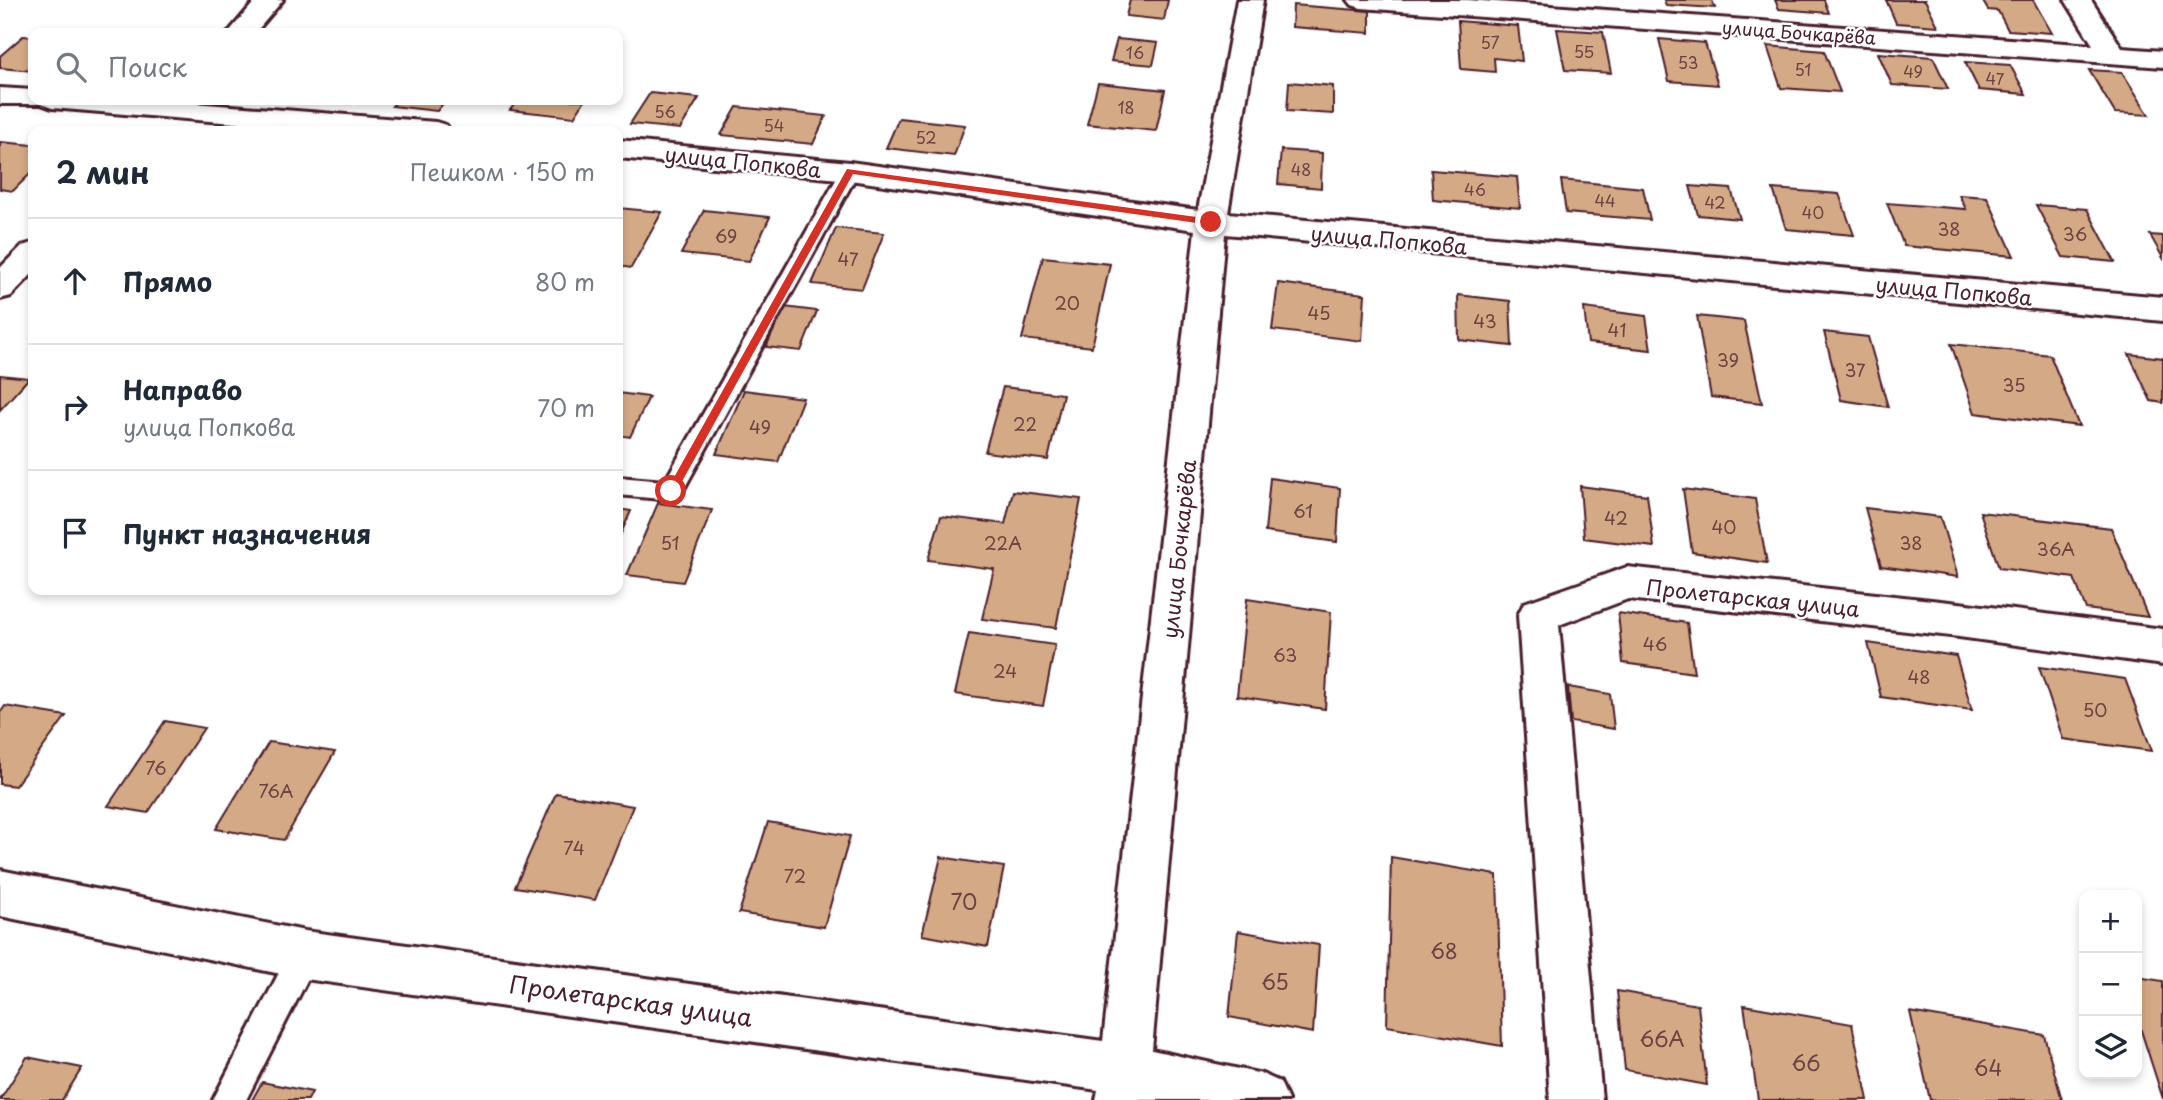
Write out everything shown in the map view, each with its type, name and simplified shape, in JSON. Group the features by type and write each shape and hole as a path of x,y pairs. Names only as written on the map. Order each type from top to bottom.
{"street":[{"path":"245,28 270,0"},
{"name":"улица Бочкарёва","path":"1124,1084 1211,222 1250,0"},
{"name":"улица Бочкарёва","path":"1361,0 2163,59"},
{"path":"2078,0 2113,55"},
{"path":"0,96 28,99"},
{"path":"158,126 179,105"},
{"path":"189,105 389,126"},
{"name":"улица Попкова","path":"623,149 850,171 1211,222 2163,309"},
{"path":"0,288 28,259"},
{"name":"Пролетарская улица","path":"1577,1100 1538,615 1627,583 1959,620 2163,647"},
{"name":"Пролетарская улица","path":"0,893 305,955 1124,1084 1262,1100"}],"lane":[{"path":"623,486 671,491 850,171"},
{"path":"229,1100 305,955"}],"building":[{"path":"1130,0 1168,0 1164,20 1126,16"},
{"path":"1664,0 1712,0 1715,8 1666,5"},
{"path":"1775,0 1824,0 1829,13 1779,9"},
{"path":"1886,0 1925,0 1938,26 1896,23"},
{"path":"1982,0 2033,0 2052,33 2008,30 1998,11 1988,10"},
{"path":"1293,5 1370,11 1370,33 1292,27"},
{"path":"1458,21 1518,26 1522,61 1494,58 1495,72 1461,69"},
{"path":"1557,29 1603,32 1611,73 1565,70"},
{"path":"23,36 28,36 28,71 0,68 0,56"},
{"path":"1117,39 1158,43 1153,65 1111,61"},
{"path":"1659,39 1705,43 1718,85 1669,81"},
{"path":"1767,46 1824,51 1840,92 1781,88"},
{"path":"1878,53 1933,57 1948,89 1892,85"},
{"path":"1965,62 2010,65 2026,94 1979,90"},
{"path":"2089,70 2122,72 2149,115 2115,113"},
{"path":"1289,82 1333,86 1333,114 1287,111"},
{"path":"1098,83 1165,90 1156,131 1087,124"},
{"path":"650,93 699,98 680,129 630,124"},
{"path":"393,105 442,105 437,111"},
{"path":"514,105 582,105 574,117 510,110"},
{"path":"737,107 826,116 813,144 721,135"},
{"path":"899,118 965,125 954,156 886,148"},
{"path":"0,142 28,145 28,176 13,191 0,189"},
{"path":"1281,150 1322,153 1321,188 1278,184"},
{"path":"1431,170 1517,177 1520,208 1433,200"},
{"path":"1561,180 1643,188 1650,220 1566,213"},
{"path":"1690,186 1731,189 1740,219 1698,215"},
{"path":"1773,189 1839,194 1854,235 1786,229"},
{"path":"1959,195 1987,197 2014,256 1904,246 1887,203 1966,209"},
{"path":"2036,205 2087,209 2115,262 2063,257"},
{"path":"623,208 662,212 631,268 623,267"},
{"path":"704,210 770,217 749,261 681,254"},
{"path":"836,228 884,233 862,289 812,284"},
{"path":"2150,235 2163,236 2163,258"},
{"path":"1043,257 1110,264 1092,347 1022,339"},
{"path":"1278,283 1365,294 1362,341 1272,330"},
{"path":"1458,295 1510,301 1512,346 1459,340"},
{"path":"784,307 817,311 801,351 766,347"},
{"path":"1584,308 1646,316 1651,350 1588,343"},
{"path":"1697,316 1744,321 1762,403 1711,397"},
{"path":"1824,332 1868,337 1888,407 1841,400"},
{"path":"1951,344 2050,355 2079,426 1975,413"},
{"path":"2129,354 2163,358 2163,403 2151,401"},
{"path":"0,375 28,378 28,379 0,410"},
{"path":"1003,387 1063,394 1048,460 985,452"},
{"path":"744,390 803,398 778,462 716,454"},
{"path":"623,394 649,397 630,437 623,436"},
{"path":"1270,478 1340,488 1337,542 1265,532"},
{"path":"1580,486 1647,495 1654,547 1584,538"},
{"path":"1683,489 1755,499 1767,563 1692,552"},
{"path":"1013,491 1081,499 1056,628 982,619 994,569 928,560 941,516 1005,524"},
{"path":"658,503 712,510 683,582 627,575"},
{"path":"1865,508 1940,517 1958,577 1881,566"},
{"path":"623,510 631,511 623,529"},
{"path":"1980,512 2111,528 2148,617 2086,609 2074,578 1999,568"},
{"path":"1247,599 1331,612 1325,709 1237,696"},
{"path":"1618,613 1687,623 1694,673 1623,663"},
{"path":"969,633 1055,645 1043,706 955,694"},
{"path":"1868,643 1956,656 1972,710 1881,697"},
{"path":"2039,667 2125,679 2152,751 2063,739"},
{"path":"1568,687 1610,694 1614,729 1571,722"},
{"path":"5,706 66,716 15,786 0,784 0,713"},
{"path":"165,721 204,728 148,813 108,806"},
{"path":"269,742 335,752 284,840 216,829"},
{"path":"556,793 633,806 595,900 515,887"},
{"path":"768,822 850,836 824,927 739,913"},
{"path":"941,857 1004,867 988,947 922,935"},
{"path":"1391,857 1497,875 1502,1046 1387,1026"},
{"path":"1238,931 1319,945 1313,1033 1229,1017"},
{"path":"2142,978 2163,981 2163,1099 2142,1034"},
{"path":"1617,991 1698,1005 1707,1085 1625,1070"},
{"path":"1744,1005 1852,1024 1868,1100 1758,1100"},
{"path":"1910,1012 2044,1035 2062,1100 1930,1100"},
{"path":"27,1057 82,1068 62,1100 0,1100"},
{"path":"262,1082 312,1092 308,1100 252,1100"}],"route":[{"path":"671,491 850,171 1211,222"}]}
